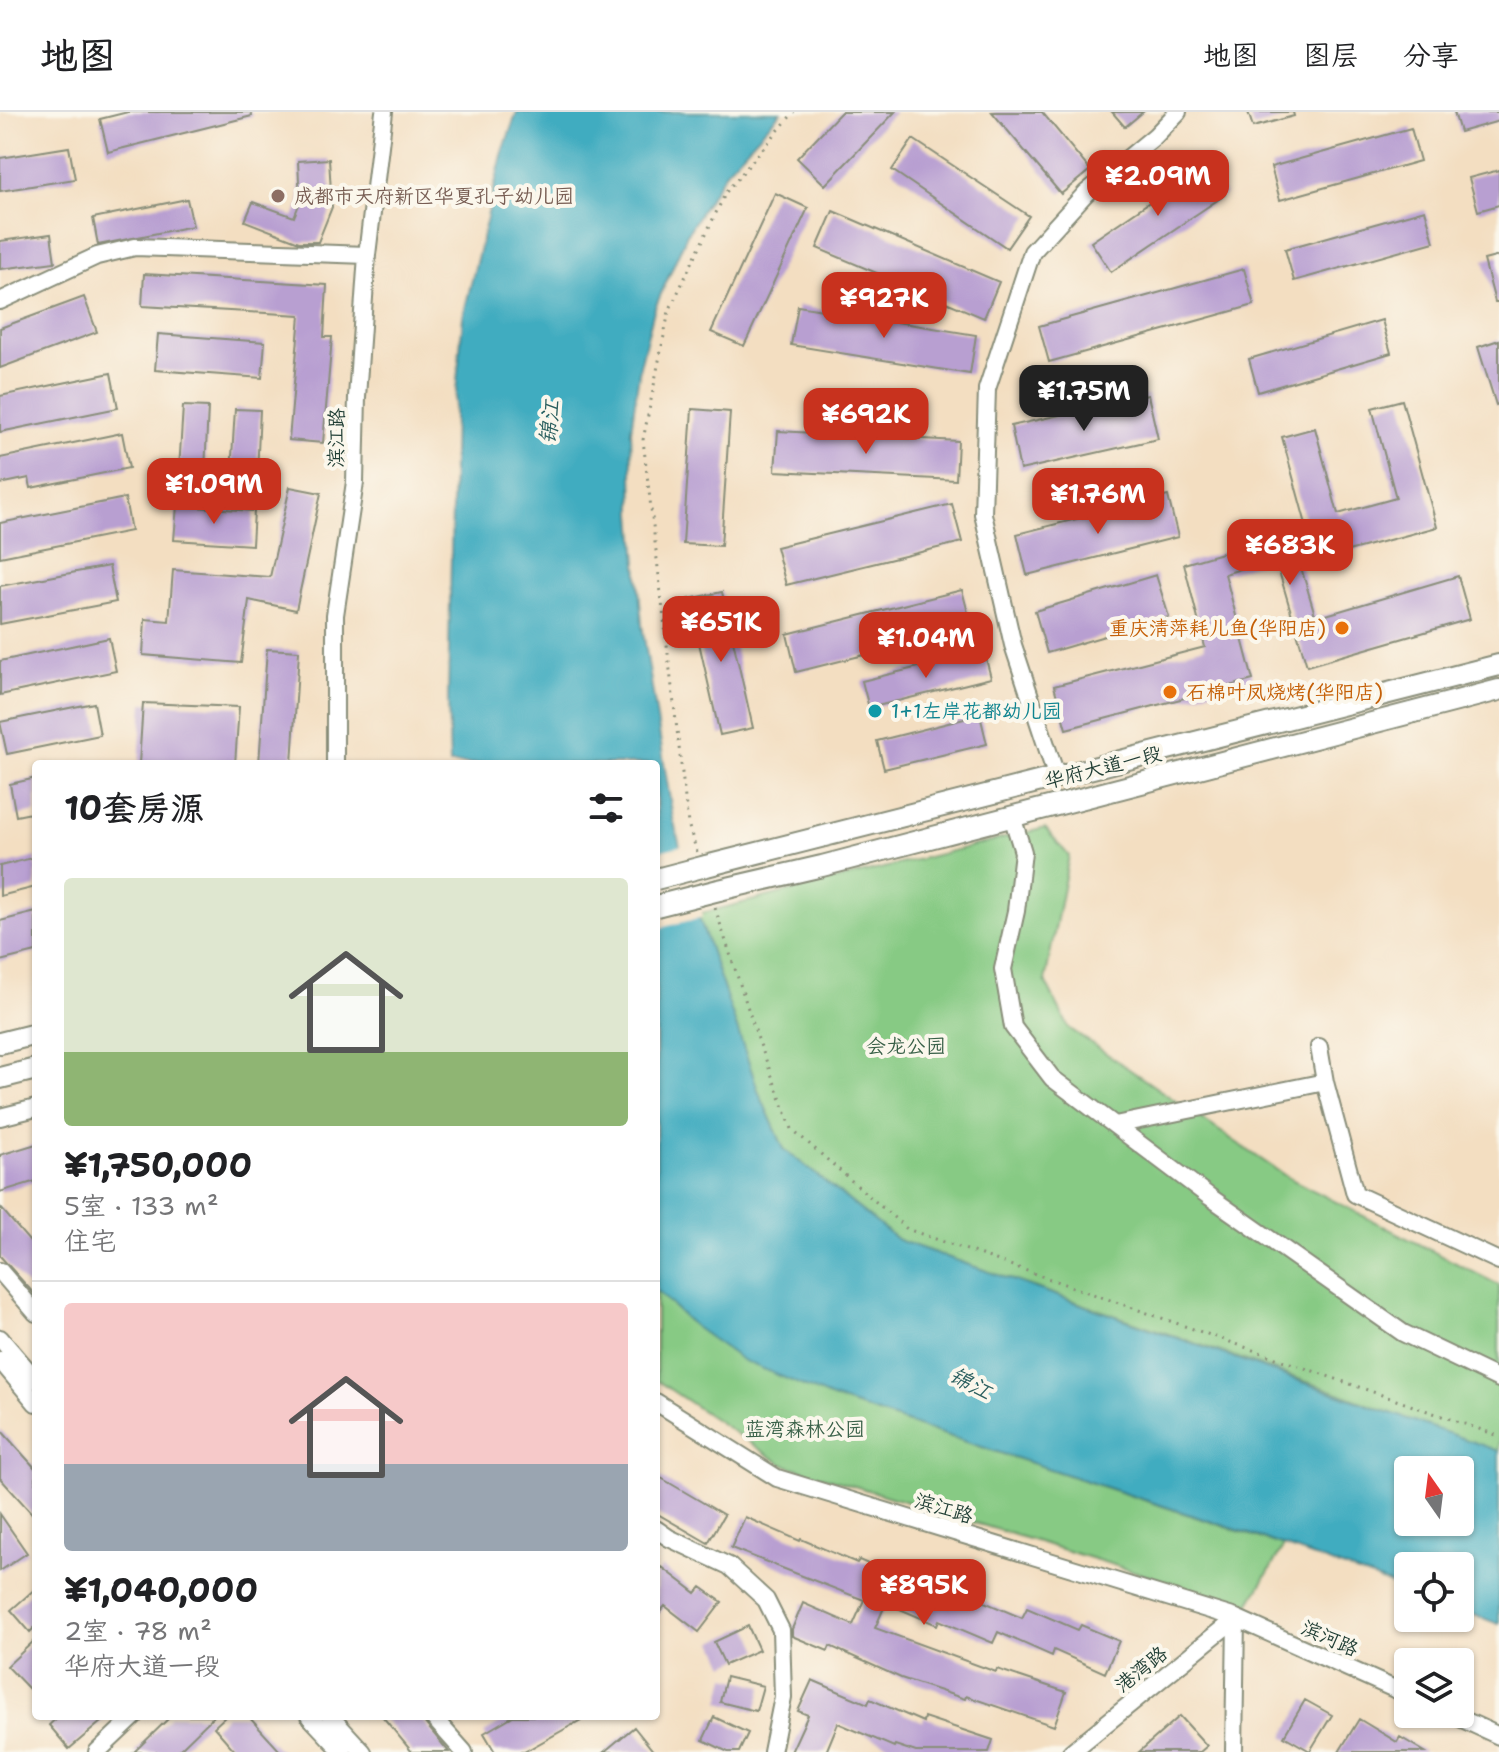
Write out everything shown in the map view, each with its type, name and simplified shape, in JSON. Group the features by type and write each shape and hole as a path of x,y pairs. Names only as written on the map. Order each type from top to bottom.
{"main road":[{"name":"华府大道一段","path":"660,877 702,860 1057,778 1499,665"},
{"path":"660,905 1499,690"},
{"path":"0,1043 32,1035"},
{"path":"0,1078 32,1070"}],"street":[{"name":"滨江路","path":"335,760 335,615 355,482 357,397 367,255 384,112"},
{"path":"1057,778 1013,645 983,514 987,389 1032,252 1086,193 1155,136 1178,112"},
{"path":"0,301 97,256 135,247 367,255"},
{"path":"1012,816 1023,852 1016,911 1003,969 1013,1027 1052,1078 1210,1197 1403,1333 1499,1379"},
{"path":"1319,1047 1325,1082 1355,1194 1499,1261"},
{"path":"1115,1125 1325,1082"},
{"path":"0,1117 32,1109"},
{"path":"0,1271 32,1308"},
{"path":"0,1338 32,1375"},
{"path":"0,1360 32,1398"},
{"name":"滨江路","path":"660,1405 777,1478 1236,1618"},
{"path":"660,1532 729,1566 766,1600 781,1630 783,1697 772,1752"},
{"path":"1234,1752 1236,1618"},
{"name":"滨河路","path":"1236,1618 1394,1689"},
{"name":"港湾路","path":"1071,1752 1236,1618"},
{"path":"97,1752 131,1720"},
{"path":"313,1720 343,1752"},
{"path":"334,1720 363,1752"},
{"path":"436,1720 464,1752"},
{"path":"1474,1725 1499,1736"}],"path":[{"path":"702,860 688,824 643,440 669,311 726,192 794,112"},
{"path":"715,893 758,1039 792,1129 907,1229 1499,1436"}],"green space":[{"name":"会龙公园","path":"1045,828 1069,856 1045,981 1069,1028 1287,1177 1499,1285 1499,1454 1325,1388 898,1240 784,1149 759,1093 698,914"},
{"name":"蓝湾森林公园","path":"660,1294 695,1327 832,1398 1284,1546 1248,1606 782,1464 660,1383"}],"water":[{"name":"锦江","path":"517,112 781,112 727,170 687,234 654,310 640,366 631,430 633,514 642,625 673,819 698,914 759,1093 784,1149 898,1240 1499,1451 1499,1624 1474,1615 1474,1552 1394,1552 1394,1586 1265,1539 832,1398 742,1360 695,1327 660,1294 660,760 450,760 448,699 454,414 463,317 503,151"}],"pier":[{"path":"684,845 703,917 660,928 660,851"}],"building":[{"path":"128,112 251,112 252,116 108,152 100,119"},
{"path":"841,112 895,112 825,185 797,158"},
{"path":"992,112 1042,112 1090,170 1061,194"},
{"path":"1112,112 1143,112 1125,127"},
{"path":"1248,112 1293,112 1294,116 1253,127"},
{"path":"1454,112 1499,112 1499,121 1460,132"},
{"path":"1411,128 1420,161 1280,200 1271,167"},
{"path":"913,139 1029,216 1007,248 892,170"},
{"path":"69,147 75,179 0,191 0,158"},
{"path":"329,159 332,207 318,242 299,242 245,221 253,202 294,217 300,202 298,161"},
{"path":"1204,165 1225,195 1111,272 1091,242"},
{"path":"1499,170 1499,205 1478,211 1469,178"},
{"path":"775,193 808,208 744,346 711,332"},
{"path":"187,199 193,226 98,245 93,218"},
{"path":"1425,210 1434,242 1294,281 1285,249"},
{"path":"833,211 999,282 984,318 817,248"},
{"path":"51,234 55,262 0,269 0,241"},
{"path":"1499,256 1499,302 1495,302 1484,260"},
{"path":"1244,269 1254,305 1049,362 1039,326"},
{"path":"144,274 327,285 324,337 332,337 323,443 289,440 300,315 142,306"},
{"path":"84,297 97,332 0,368 0,328"},
{"path":"798,306 976,335 970,374 791,345"},
{"path":"1382,320 1391,353 1258,392 1249,359"},
{"path":"158,334 265,342 262,378 155,370"},
{"path":"1499,340 1499,404 1496,405 1478,347"},
{"path":"111,373 118,408 0,432 0,396"},
{"path":"1148,395 1158,439 1020,470 1011,426"},
{"path":"1402,400 1437,527 1300,564 1316,618 1458,576 1470,619 1307,666 1275,558 1225,574 1253,680 1066,729 1054,686 1205,647 1184,564 1307,528 1282,437 1315,428 1338,514 1396,498 1372,408"},
{"path":"183,406 208,407 205,471 179,470"},
{"path":"235,409 260,410 257,474 231,473"},
{"path":"692,409 730,412 721,546 683,544"},
{"path":"778,431 958,441 956,480 775,471"},
{"path":"122,433 129,468 31,488 29,478 0,484 0,458"},
{"path":"290,487 321,493 296,610 249,600 241,663 143,655 145,619 169,621 173,570 270,577"},
{"path":"1168,496 1178,537 1027,575 1017,534"},
{"path":"125,498 131,531 0,557 0,523"},
{"path":"952,504 962,542 786,585 776,547"},
{"path":"177,506 254,511 252,545 174,540"},
{"path":"109,566 116,602 0,624 0,586"},
{"path":"1156,575 1169,617 1047,653 1035,611"},
{"path":"962,590 972,628 796,672 787,634"},
{"path":"722,592 753,728 720,735 689,599"},
{"path":"109,638 116,671 0,695 0,661"},
{"path":"267,649 299,651 292,760 259,760"},
{"path":"984,651 991,678 869,708 862,681"},
{"path":"94,703 100,735 7,754 0,722"},
{"path":"143,703 239,707 235,760 139,760"},
{"path":"980,715 987,744 884,769 877,741"},
{"path":"32,779 32,813 16,816 10,784"},
{"path":"32,858 32,888 0,896 0,866"},
{"path":"32,913 32,953 0,961 0,921"},
{"path":"32,1145 32,1182 0,1192 0,1155"},
{"path":"0,1207 32,1244 32,1292 0,1256"},
{"path":"0,1429 32,1465 32,1514 0,1478"},
{"path":"660,1477 724,1515 708,1543 660,1515"},
{"path":"0,1514 27,1553 0,1571"},
{"path":"745,1517 910,1582 912,1577 966,1600 968,1595 1022,1618 1027,1608 1078,1630 1081,1625 1119,1641 1105,1673 1054,1650 1052,1656 998,1632 993,1643 939,1620 937,1625 886,1603 875,1628 996,1672 997,1669 1066,1692 1054,1726 901,1678 830,1646 828,1651 792,1636 803,1603 853,1625 864,1600 731,1548"},
{"path":"662,1567 696,1593 701,1587 722,1602 699,1632 665,1606 660,1612"},
{"path":"32,1592 30,1632 11,1610"},
{"path":"748,1626 759,1650 725,1665 714,1642"},
{"path":"32,1643 30,1690 7,1666"},
{"path":"726,1677 763,1686 756,1711 720,1702"},
{"path":"812,1680 868,1704 870,1699 923,1722 924,1717 993,1740 989,1752 916,1752 894,1747 838,1723 826,1752 791,1752 808,1715 798,1711"},
{"path":"1305,1700 1332,1715 1310,1751 1284,1736"},
{"path":"1180,1716 1207,1746 1200,1752 1139,1752"},
{"path":"714,1717 748,1733 739,1752 728,1752 703,1740"},
{"path":"1359,1719 1397,1742 1400,1737 1425,1752 1339,1752"},
{"path":"55,1720 103,1720 69,1749 49,1725"},
{"path":"167,1720 210,1720 177,1752 134,1752"},
{"path":"222,1720 252,1720 281,1752 236,1752 214,1727"},
{"path":"385,1720 422,1720 449,1752 412,1752"},
{"path":"506,1720 581,1720 524,1752 495,1752 484,1733"},
{"path":"634,1727 654,1752 604,1752"}],"place":[{"name":"成都市天府新区华夏孔子幼儿园","path":"278,196"},
{"name":"重庆清萍耗儿鱼(华阳店)","path":"1342,628"},
{"name":"石棉叶凤烧烤(华阳店)","path":"1170,692"},
{"name":"1+1左岸花都幼儿园","path":"875,711"}]}
